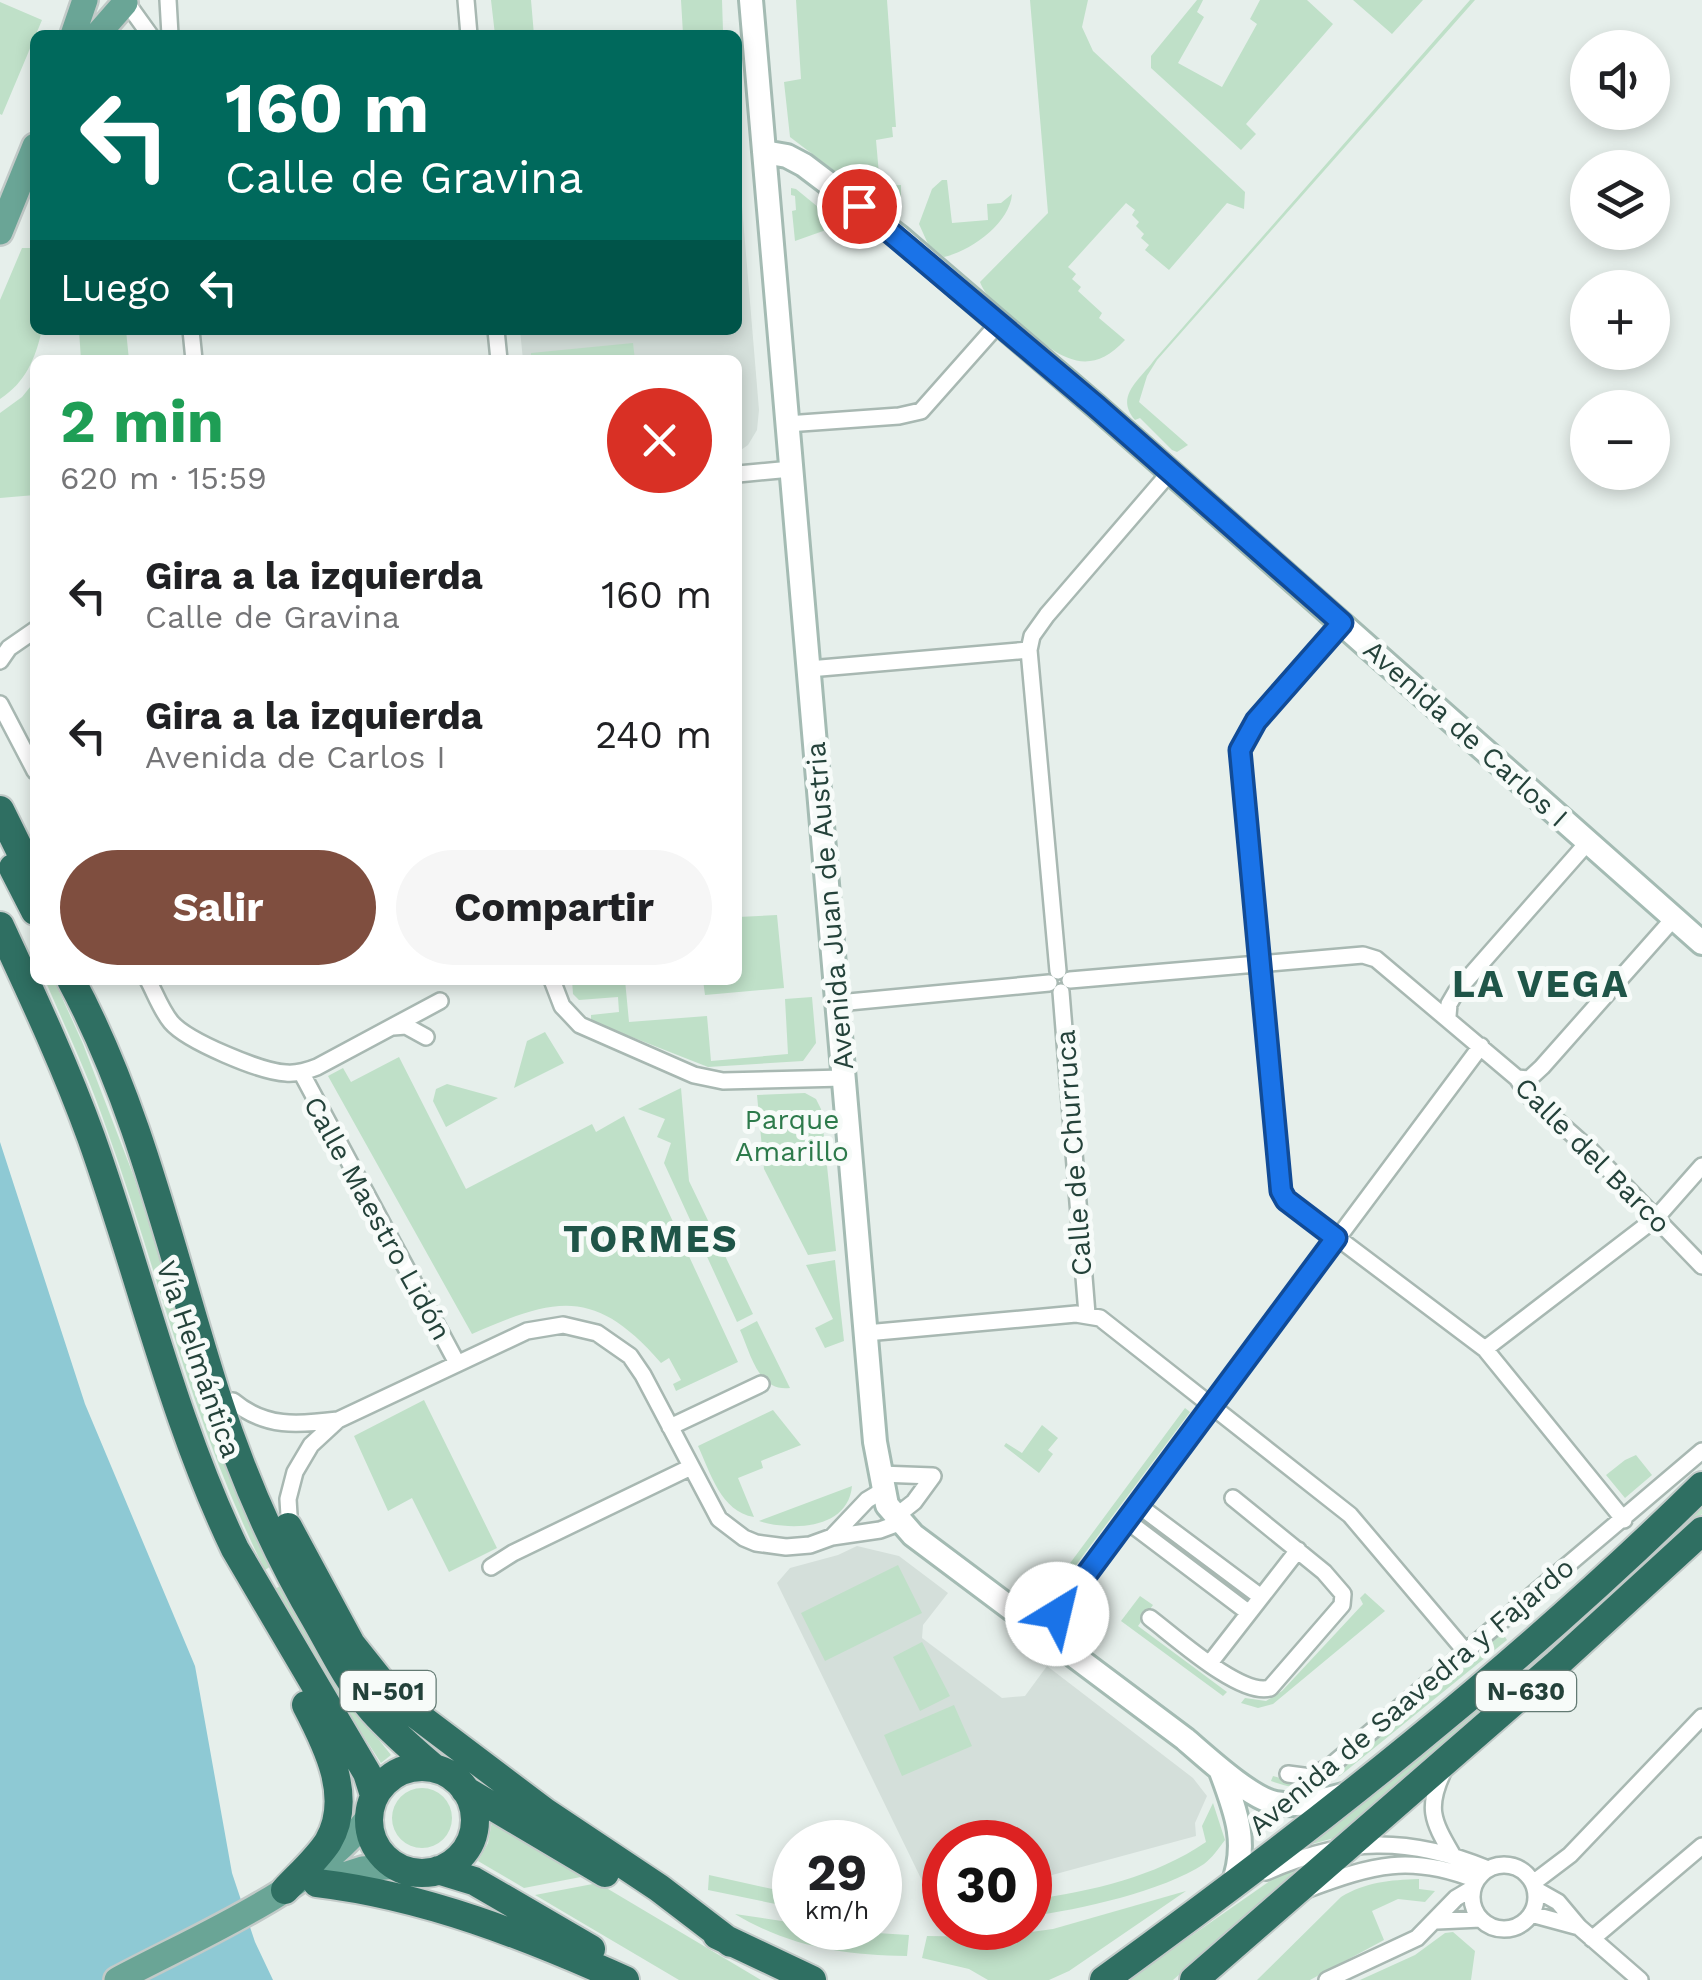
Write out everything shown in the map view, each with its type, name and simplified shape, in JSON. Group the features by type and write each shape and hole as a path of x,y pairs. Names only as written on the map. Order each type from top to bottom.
{"highway":[{"path":"0,810 30,871"},
{"path":"0,842 30,901"},
{"name":"Vía Helmántica","path":"0,926 85,1122 193,1448 235,1549 366,1774 371,1806"},
{"name":"Vía Helmántica","path":"74,985 129,1114 234,1449 301,1596 372,1710 434,1768"},
{"name":"Vía Helmántica","path":"81,985 86,1008"},
{"name":"Vía Helmántica","path":"193,1314 290,1533 352,1644 394,1698 545,1812 660,1888 731,1942"},
{"name":"Avenida de Saavedra y Fajardo","path":"1104,1980 1232,1887 1534,1641 1702,1486"},
{"name":"N-630","path":"1194,1980 1450,1758 1702,1531"},
{"name":"N-501","path":"235,1549 248,1587 322,1735 335,1772 339,1800 327,1844 278,1893"},
{"path":"371,1806 389,1777 410,1768 434,1768"},
{"name":"N-501","path":"434,1768 452,1776 465,1790"},
{"path":"438,1870 462,1853 473,1833 474,1811 465,1790"},
{"name":"Vía Helmántica","path":"465,1790 650,1900 812,1980"},
{"name":"N-501","path":"371,1806 371,1837 381,1854 396,1866"},
{"path":"396,1866 412,1872 438,1870 474,1881 639,1980"},
{"path":"317,1884 381,1893 464,1915 544,1944 625,1980"}],"main road":[{"path":"75,30 86,0"},
{"name":"Avenida Juan de Austria","path":"751,0 866,1334 886,1506 897,1520 1220,1769 1272,1803 1307,1804 1350,1793"},
{"path":"101,30 125,2"},
{"name":"Avenida de Carlos I","path":"764,152 804,165 899,236 1171,471 1702,942"},
{"path":"0,232 30,158"},
{"path":"1220,1769 1242,1843 1242,1863 1232,1887"},
{"path":"117,1980 278,1893 332,1857 351,1840 371,1806"},
{"path":"278,1893 364,1869 396,1866"}],"street":[{"path":"168,0 170,30"},
{"path":"466,0 469,30"},
{"path":"125,2 146,30"},
{"path":"787,424 922,411 999,323"},
{"path":"742,474 792,469"},
{"path":"808,670 1029,650 1032,636 1046,615 1171,471"},
{"path":"1342,623 1242,742 1258,964 1282,1196 1484,1349 1624,1520"},
{"path":"0,661 9,648 30,633"},
{"name":"Calle de Churruca","path":"1029,650 1087,1314"},
{"path":"0,704 30,761"},
{"path":"1448,1016 1456,992 1588,842"},
{"path":"1517,1078 1530,1078 1542,1066 1674,918"},
{"name":"Calle del Barco","path":"838,1004 1059,981 1370,956 1432,1008 1448,1016 1517,1078 1528,1095 1590,1150 1702,1266"},
{"path":"151,985 170,1021 196,1042 272,1070 300,1072 440,1002"},
{"path":"554,985 562,1006 580,1025 694,1075 723,1081 844,1078"},
{"path":"393,1027 406,1026 426,1037"},
{"path":"1044,1632 1481,1046"},
{"name":"Calle Maestro Lidón","path":"300,1072 457,1364"},
{"path":"1484,1349 1656,1218 1702,1166"},
{"path":"866,1334 1087,1314 1100,1318 1360,1526 1466,1652"},
{"path":"290,1533 288,1499 295,1472 311,1445 338,1420 527,1331 563,1325 582,1328 612,1342 630,1356 644,1375 719,1519 756,1544 786,1547 880,1530 897,1520 932,1476 881,1482 832,1537"},
{"path":"670,1427 761,1384"},
{"path":"233,1401 258,1418 281,1424 338,1420"},
{"name":"Avenida de Saavedra y Fajardo","path":"1288,1774 1311,1776 1333,1764 1702,1451"},
{"path":"491,1567 513,1552 691,1467"},
{"path":"1150,1618 1240,1683 1261,1691 1270,1688 1342,1605 1342,1594 1324,1572 1233,1498"},
{"path":"1138,1506 1255,1605"},
{"path":"1126,1520 1255,1605"},
{"path":"1210,1663 1298,1550"},
{"path":"1479,1879 1472,1899 1481,1918 1491,1926 1518,1925 1531,1914 1534,1886 1570,1854 1702,1716"},
{"path":"1450,1758 1431,1802 1436,1826 1452,1854 1479,1879"},
{"path":"1232,1887 1301,1856 1345,1847 1403,1844 1452,1854"},
{"path":"1592,1939 1702,1846"},
{"path":"1326,1980 1398,1948 1437,1920 1479,1879 1509,1865 1521,1870 1534,1886 1558,1902 1578,1927 1640,1980"},
{"path":"1295,1894 1367,1869 1395,1866 1438,1866 1479,1879"},
{"path":"1531,1914 1578,1927"},
{"path":"1437,1920 1481,1918"}],"shaded area":[{"path":"742,206 759,410 757,430 742,449 742,355 522,355 520,335 742,335"},
{"path":"857,1546 899,1556 948,1593 923,1625 922,1638 1002,1698 1025,1696 1047,1666 1193,1778 1207,1796 1195,1823 1196,1836 1052,1875 1052,1820 922,1820 922,1881 902,1840 902,1820 892,1820 777,1583 790,1568"}],"green space":[{"path":"491,0 531,0 534,30 494,30"},
{"path":"681,0 722,0 723,30 683,30"},
{"path":"796,0 887,0 896,127 892,127 893,137 876,140 880,186 901,185 901,218 790,137 784,82 801,79"},
{"path":"1030,0 1088,0 1082,27 1093,51 1245,192 1244,209 1227,203 1169,270 1145,250 1149,245 1136,226 1139,222 1132,215 1135,210 1126,203 1068,267 1076,274 1072,279 1081,287 1078,291 1102,313 1099,318 1125,340 1096,360 1083,361 1056,352 996,304 980,282 1048,213"},
{"path":"1197,0 1203,0 1197,12 1204,17 1178,63 1222,87 1257,24 1250,19 1260,0 1307,0 1333,24 1246,124 1256,134 1241,150 1151,68 1151,56"},
{"path":"1353,0 1423,0 1392,34"},
{"path":"1470,0 1475,0 1157,360 1139,402 1188,445 1177,452 1172,450 1129,411 1127,403 1132,388"},
{"path":"0,2 42,20 38,30 30,30 30,48 0,114"},
{"path":"947,180 952,223 988,220 987,204 1001,203 1012,194 997,225 966,249 944,257 928,244 919,224 932,189"},
{"path":"791,188 840,225 795,241 795,196 791,195"},
{"path":"22,248 30,248 30,335 41,335 28,369 0,399 0,300"},
{"path":"79,335 126,335 128,355 81,355"},
{"path":"633,343 634,355 531,355"},
{"path":"30,387 30,495 0,498 0,413"},
{"path":"777,915 784,988 705,995 704,985 742,985 742,917"},
{"path":"47,985 56,985 83,1044 134,1177 217,1438 271,1566 265,1570 197,1407 85,1071"},
{"path":"572,985 625,985 629,1022 707,1016 711,1061 788,1054 785,999 812,997 816,1043 803,1061 708,1067 591,1021 591,1015 619,1012 618,997 579,1000 573,994"},
{"path":"545,1032 564,1063 514,1088 527,1041"},
{"path":"399,1057 466,1189 592,1124 596,1132 624,1116 738,1362 676,1391 673,1384 681,1380 669,1358 661,1363 615,1321 573,1306 528,1312 472,1334 328,1076 343,1068 351,1082"},
{"path":"447,1084 498,1098 446,1127 433,1101 436,1089"},
{"path":"681,1088 689,1181 753,1314 737,1322 664,1163 671,1143 657,1137 665,1119 638,1109"},
{"name":"Parque Amarillo","path":"805,1093 816,1099 821,1109 836,1251 808,1255 764,1169 757,1095"},
{"path":"835,1260 844,1341 825,1348 815,1328 833,1319 806,1265"},
{"path":"757,1321 790,1388 770,1384 752,1360 740,1330"},
{"path":"424,1400 497,1548 449,1572 412,1498 388,1511 354,1436"},
{"path":"1185,1408 1190,1412 1050,1600 1045,1597"},
{"path":"773,1410 801,1445 761,1461 763,1468 738,1478 754,1517 743,1514 725,1499 698,1446"},
{"path":"1042,1425 1058,1438 1048,1450 1053,1454 1039,1473 1004,1446 1006,1443 1022,1453"},
{"path":"1636,1455 1652,1475 1625,1498 1606,1475"},
{"path":"852,1486 840,1511 816,1524 786,1526 759,1521"},
{"path":"1702,1502 1702,1514 1669,1547 1345,1835 1305,1846"},
{"path":"898,1565 922,1613 825,1661 801,1613"},
{"path":"280,1586 341,1692 391,1755 381,1763 307,1649 275,1589"},
{"path":"1365,1593 1385,1611 1273,1704 1258,1708 1241,1703 1245,1698 1266,1701 1282,1691 1363,1604 1360,1598"},
{"path":"1140,1596 1153,1605 1138,1626 1227,1692 1223,1696 1121,1621"},
{"path":"1502,1632 1507,1640 1341,1775 1307,1787 1271,1781 1273,1776 1304,1781 1333,1773"},
{"path":"922,1642 950,1696 920,1711 893,1657"},
{"path":"954,1705 972,1746 902,1776 884,1735"},
{"path":"422,1788 443,1797 452,1818 443,1839 422,1848 401,1839 392,1818 401,1797"},
{"path":"1213,1803 1225,1840 1213,1856 1187,1874 1120,1898 1052,1912 1052,1896 1122,1881 1186,1854 1206,1842 1202,1826"},
{"path":"492,1821 586,1876 524,1888 478,1861 488,1843"},
{"path":"1303,1866 1173,1980 1128,1980 1274,1878"},
{"path":"709,1875 772,1889 772,1903 708,1890"},
{"path":"1419,1879 1419,1889 1435,1891 1425,1902 1398,1899 1372,1911 1384,1940 1310,1980 1257,1980 1341,1897 1378,1883"},
{"path":"598,1883 761,1980 679,1980 535,1895"},
{"path":"1186,1891 1069,1971 1049,1980 988,1980 969,1969 922,1958 924,1950 1052,1950 1053,1929"},
{"path":"735,1914 772,1920 772,1932"},
{"path":"1453,1932 1475,1951 1471,1980 1360,1980 1415,1955 1445,1933"},
{"path":"902,1935 909,1935 907,1956 836,1950 902,1950"}],"water":[{"path":"0,1142 85,1404 195,1666 232,1873 255,1942 273,1980 0,1980"}],"district":[{"name":"LA VEGA","path":"1541,984"},
{"name":"TORMES","path":"651,1239"}],"route":[{"path":"859,206 1096,406 1342,623 1256,721 1240,750 1281,1191 1286,1200 1336,1238 1057,1614"}]}
